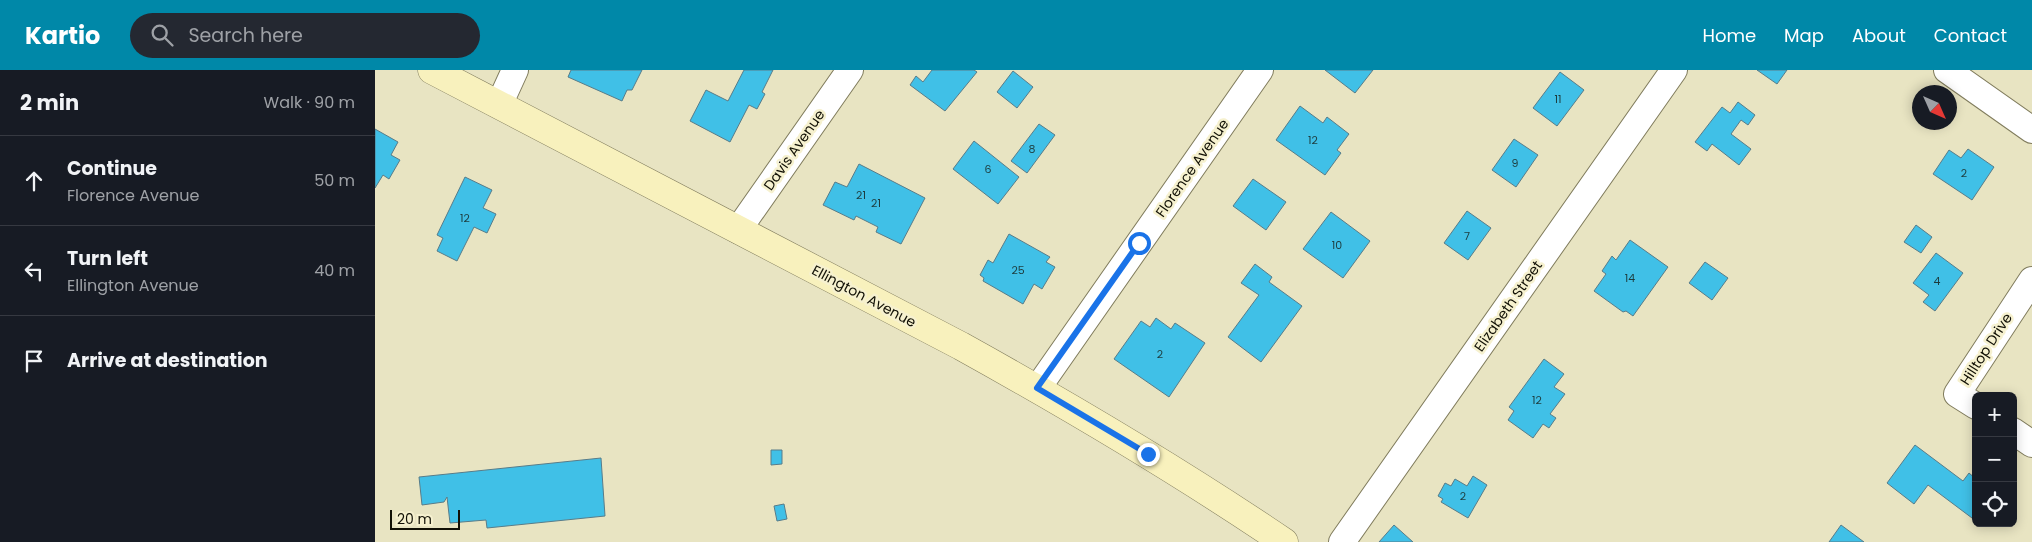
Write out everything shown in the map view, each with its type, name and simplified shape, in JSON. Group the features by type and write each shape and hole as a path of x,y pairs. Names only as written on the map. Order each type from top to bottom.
{"street":[{"name":"Ellington Avenue","path":"431,70 961,346 1037,388 1188,478 1284,542"},
{"path":"499,105 515,70"},
{"name":"Davis Avenue","path":"738,230 850,70"},
{"name":"Florence Avenue","path":"1037,388 1260,70"},
{"name":"Elizabeth Street","path":"1342,542 1675,70"},
{"path":"1947,70 2032,130"},
{"name":"Hilltop Drive","path":"1966,400 2032,280"},
{"path":"2017,435 2032,444"}],"building":[{"path":"571,70 642,70 632,90 627,90 622,101 568,77"},
{"path":"744,70 773,70 762,92 765,94 757,109 749,105 730,142 690,121 706,90 728,101"},
{"path":"932,70 974,70 977,72 945,111 910,85 916,76 923,82"},
{"path":"1325,70 1373,70 1355,93"},
{"path":"1757,70 1787,70 1777,84"},
{"path":"1013,71 1033,87 1017,108 997,92"},
{"path":"1560,72 1584,90 1557,126 1533,108"},
{"path":"1738,102 1755,115 1748,125 1741,120 1731,134 1751,149 1739,165 1712,144 1707,151 1695,142 1722,107 1730,113"},
{"path":"1300,106 1323,123 1327,117 1349,134 1337,150 1341,153 1325,175 1276,140"},
{"path":"1039,124 1055,135 1027,173 1011,161"},
{"path":"375,129 398,142 391,155 400,160 389,179 383,175 375,188"},
{"path":"1514,139 1538,155 1516,187 1492,170"},
{"path":"974,141 1019,177 998,204 953,169"},
{"path":"1968,149 1994,167 1972,200 1933,174 1949,150 1961,158"},
{"path":"859,164 925,198 901,244 876,232 878,227 856,216 854,220 823,205 835,182 847,187"},
{"path":"465,177 492,190 483,208 496,214 487,233 474,227 457,261 437,251 443,238 437,235"},
{"path":"1253,179 1286,202 1266,230 1233,206"},
{"path":"1467,211 1491,228 1468,260 1444,243"},
{"path":"1331,212 1370,241 1343,278 1303,249"},
{"path":"1916,225 1932,237 1921,253 1904,242"},
{"path":"1009,234 1050,257 1046,262 1055,267 1042,289 1034,284 1023,304 983,281 984,278 980,275 988,260 993,263"},
{"path":"1630,240 1668,267 1633,316 1626,311 1623,312 1594,291 1606,274 1602,271 1612,256 1616,260"},
{"path":"1936,253 1963,273 1935,311 1923,302 1929,295 1913,283"},
{"path":"1705,262 1728,278 1712,300 1689,283"},
{"path":"1255,264 1272,277 1269,282 1302,306 1261,362 1228,337 1259,295 1241,283"},
{"path":"1156,318 1171,329 1175,323 1205,343 1169,397 1114,359 1141,321 1150,327"},
{"path":"1544,359 1564,374 1554,387 1565,394 1550,414 1556,418 1549,428 1543,424 1533,438 1508,420 1514,411 1509,407"},
{"path":"1915,445 1963,481 1969,473 1972,476 1972,518 1928,485 1914,504 1887,483"},
{"path":"771,450 782,450 782,464 771,465"},
{"path":"601,458 605,516 487,528 486,520 450,523 447,497 444,502 422,505 419,477"},
{"path":"1473,476 1487,485 1468,518 1441,502 1443,499 1438,496 1445,483 1451,486 1455,479 1467,486"},
{"path":"784,504 787,519 777,521 774,506"},
{"path":"1394,525 1413,542 1379,542"},
{"path":"1841,525 1864,542 1829,542"}],"route":[{"path":"1139,243 1037,388 1148,454"}]}
